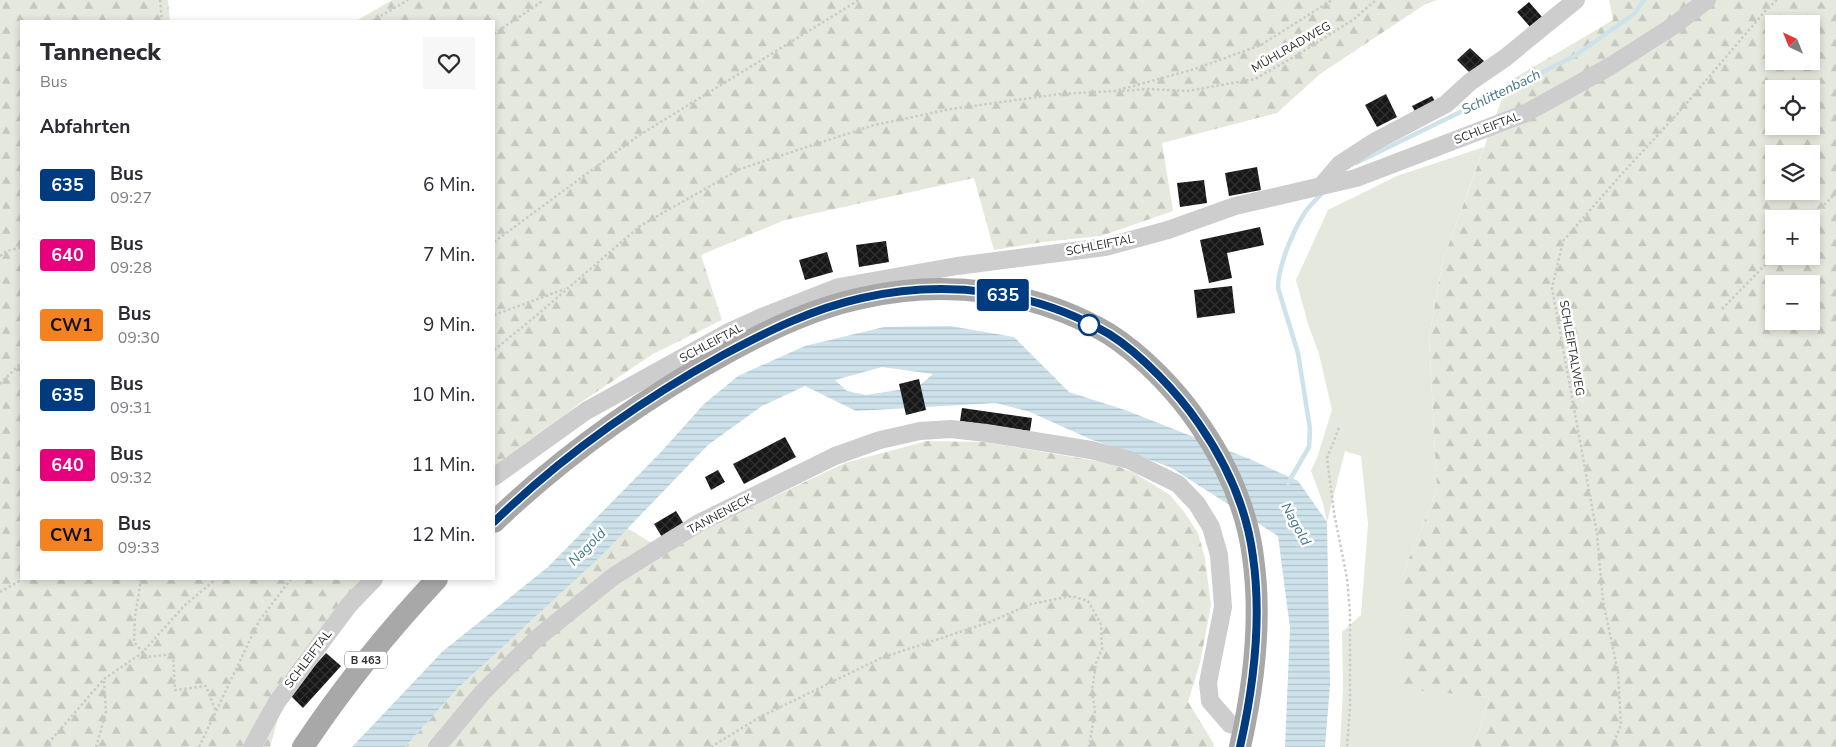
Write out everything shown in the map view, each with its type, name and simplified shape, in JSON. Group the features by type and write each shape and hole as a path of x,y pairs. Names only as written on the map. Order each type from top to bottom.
{"main road":[{"path":"495,521 556,468 598,435 666,388 769,330 816,310 903,290 944,288 990,292 1037,302 1074,317 1110,335 1138,357 1166,383 1189,409 1211,441 1230,477 1244,516 1253,555 1257,599 1256,646 1251,692 1242,737"},
{"name":"B 463","path":"303,747 357,671 399,620 436,580"}],"street":[{"path":"1322,185 1340,164 1374,142 1446,104 1470,82 1505,58 1576,0"},
{"name":"SCHLEIFTAL","path":"495,476 586,411 737,328 839,288 956,266 1105,247 1168,230 1236,206 1356,178 1524,114 1609,67 1673,26 1706,0"},
{"name":"TANNENECK","path":"437,747 482,693 536,639 614,576 700,523 835,456 880,440 920,432 951,429 1091,450 1129,460 1178,484 1196,504 1211,528 1219,555 1223,607 1208,683 1210,701 1242,737"},
{"name":"SCHLEIFTAL","path":"252,747 277,702 349,605 373,580"}],"path":[{"path":"160,0 162,20"},
{"path":"374,20 408,0"},
{"path":"495,33 544,0"},
{"path":"495,241 638,136 858,0"},
{"path":"495,349 640,226 740,169 874,125 951,109 1060,94 1115,91 1195,69 1254,48 1306,18 1332,0"},
{"name":"MÜHLRADWEG","path":"1115,91 1148,89 1187,91 1255,79 1354,20 1376,0"},
{"name":"SCHLEIFTALWEG","path":"1612,747 1621,725 1618,672 1603,600 1596,534 1552,288 1563,241 1679,112 1766,10 1777,0"},
{"path":"1819,210 1836,193"},
{"path":"0,256 7,251 20,247"},
{"path":"1722,309 1765,265"},
{"path":"495,315 568,288"},
{"path":"0,384 20,364"},
{"path":"1339,428 1327,458 1334,512 1347,578 1350,612 1350,707 1347,747"},
{"path":"0,592 21,580"},
{"path":"141,580 135,617 134,642 147,657 173,654 175,690 206,686 216,712"},
{"path":"45,747 104,679 142,653 185,605 215,580"},
{"path":"199,747 259,621 290,580"},
{"path":"711,747 760,718 881,658 990,622 1031,604 1072,596 1088,601 1101,624 1102,649 1096,663 1092,691 1095,711 1089,747"},
{"path":"96,747 106,712 104,679"}],"green space":[{"path":"0,0 168,0 170,20 20,20 20,580 376,580 287,687 270,747 0,747"},
{"path":"392,0 1437,0 1424,5 1320,74 1277,113 1162,143 1173,211 1101,236 1043,242 994,250 974,178 785,220 701,255 722,320 653,354 580,403 495,473 495,20 358,20"},
{"path":"1609,0 1836,0 1836,747 1474,747 1489,697 1402,689 1402,576 1437,490 1429,338 1443,260 1508,82 1613,20"},
{"path":"1484,147 1443,260 1429,338 1437,490 1402,576 1402,688 1489,697 1474,747 1340,747 1343,690 1342,632 1361,615 1368,524 1361,456 1345,451 1327,522 1323,503 1311,471 1332,410 1319,354 1308,324 1296,280 1328,210 1397,176"},
{"path":"927,441 985,442 1108,463 1133,472 1170,495 1198,533 1205,558 1211,605 1200,663 1188,702 1214,744 1213,747 405,747 458,688 627,528 668,553 710,527 845,463"}],"water":[{"name":"Nagold","path":"950,326 1014,337 1069,392 1128,411 1252,460 1298,481 1327,522 1330,685 1325,747 1285,747 1290,628 1278,536 1170,467 1090,439 1030,412 996,403 856,411 805,386 762,406 708,445 602,555 458,688 405,747 352,747 443,651 548,567 661,452 704,404 738,376 805,346 884,327","holes":["882,367 933,374 918,387 866,395 847,391 835,380"]}],"building":[{"path":"1529,2 1543,18 1531,28 1517,12"},
{"path":"1470,48 1484,61 1471,74 1457,60"},
{"path":"1386,94 1397,117 1377,127 1365,105"},
{"path":"1432,96 1437,105 1417,115 1412,106"},
{"path":"1257,167 1261,190 1229,196 1225,173"},
{"path":"1204,180 1207,203 1180,207 1177,183"},
{"path":"1260,227 1264,245 1227,253 1232,278 1209,283 1200,240"},
{"path":"886,241 889,262 859,267 856,245"},
{"path":"827,252 833,272 805,280 799,260"},
{"path":"1232,286 1235,313 1197,318 1194,290"},
{"path":"919,379 926,410 906,415 899,384"},
{"path":"962,408 1032,418 1030,431 960,421"},
{"path":"785,437 796,457 744,484 733,464"},
{"path":"718,470 725,482 711,490 705,477"},
{"path":"676,511 684,524 662,537 654,524"},
{"path":"326,653 341,666 303,708 289,694"}],"waterway":[{"name":"Schlittenbach","path":"1356,163 1573,57 1634,14 1644,0"},
{"name":"Schlittenbach","path":"1288,483 1309,447 1310,429 1298,353 1278,288 1280,270 1286,250 1295,231 1306,211 1322,193"}],"bus line":[{"name":"635","path":"495,521 556,468 612,424 654,396 682,378 769,330 816,310 903,290 944,288 990,292 1037,302 1074,317 1110,335 1138,357 1166,383 1189,409 1211,441 1230,477 1244,516 1253,555 1257,599 1256,646 1251,692 1240,747"}]}
